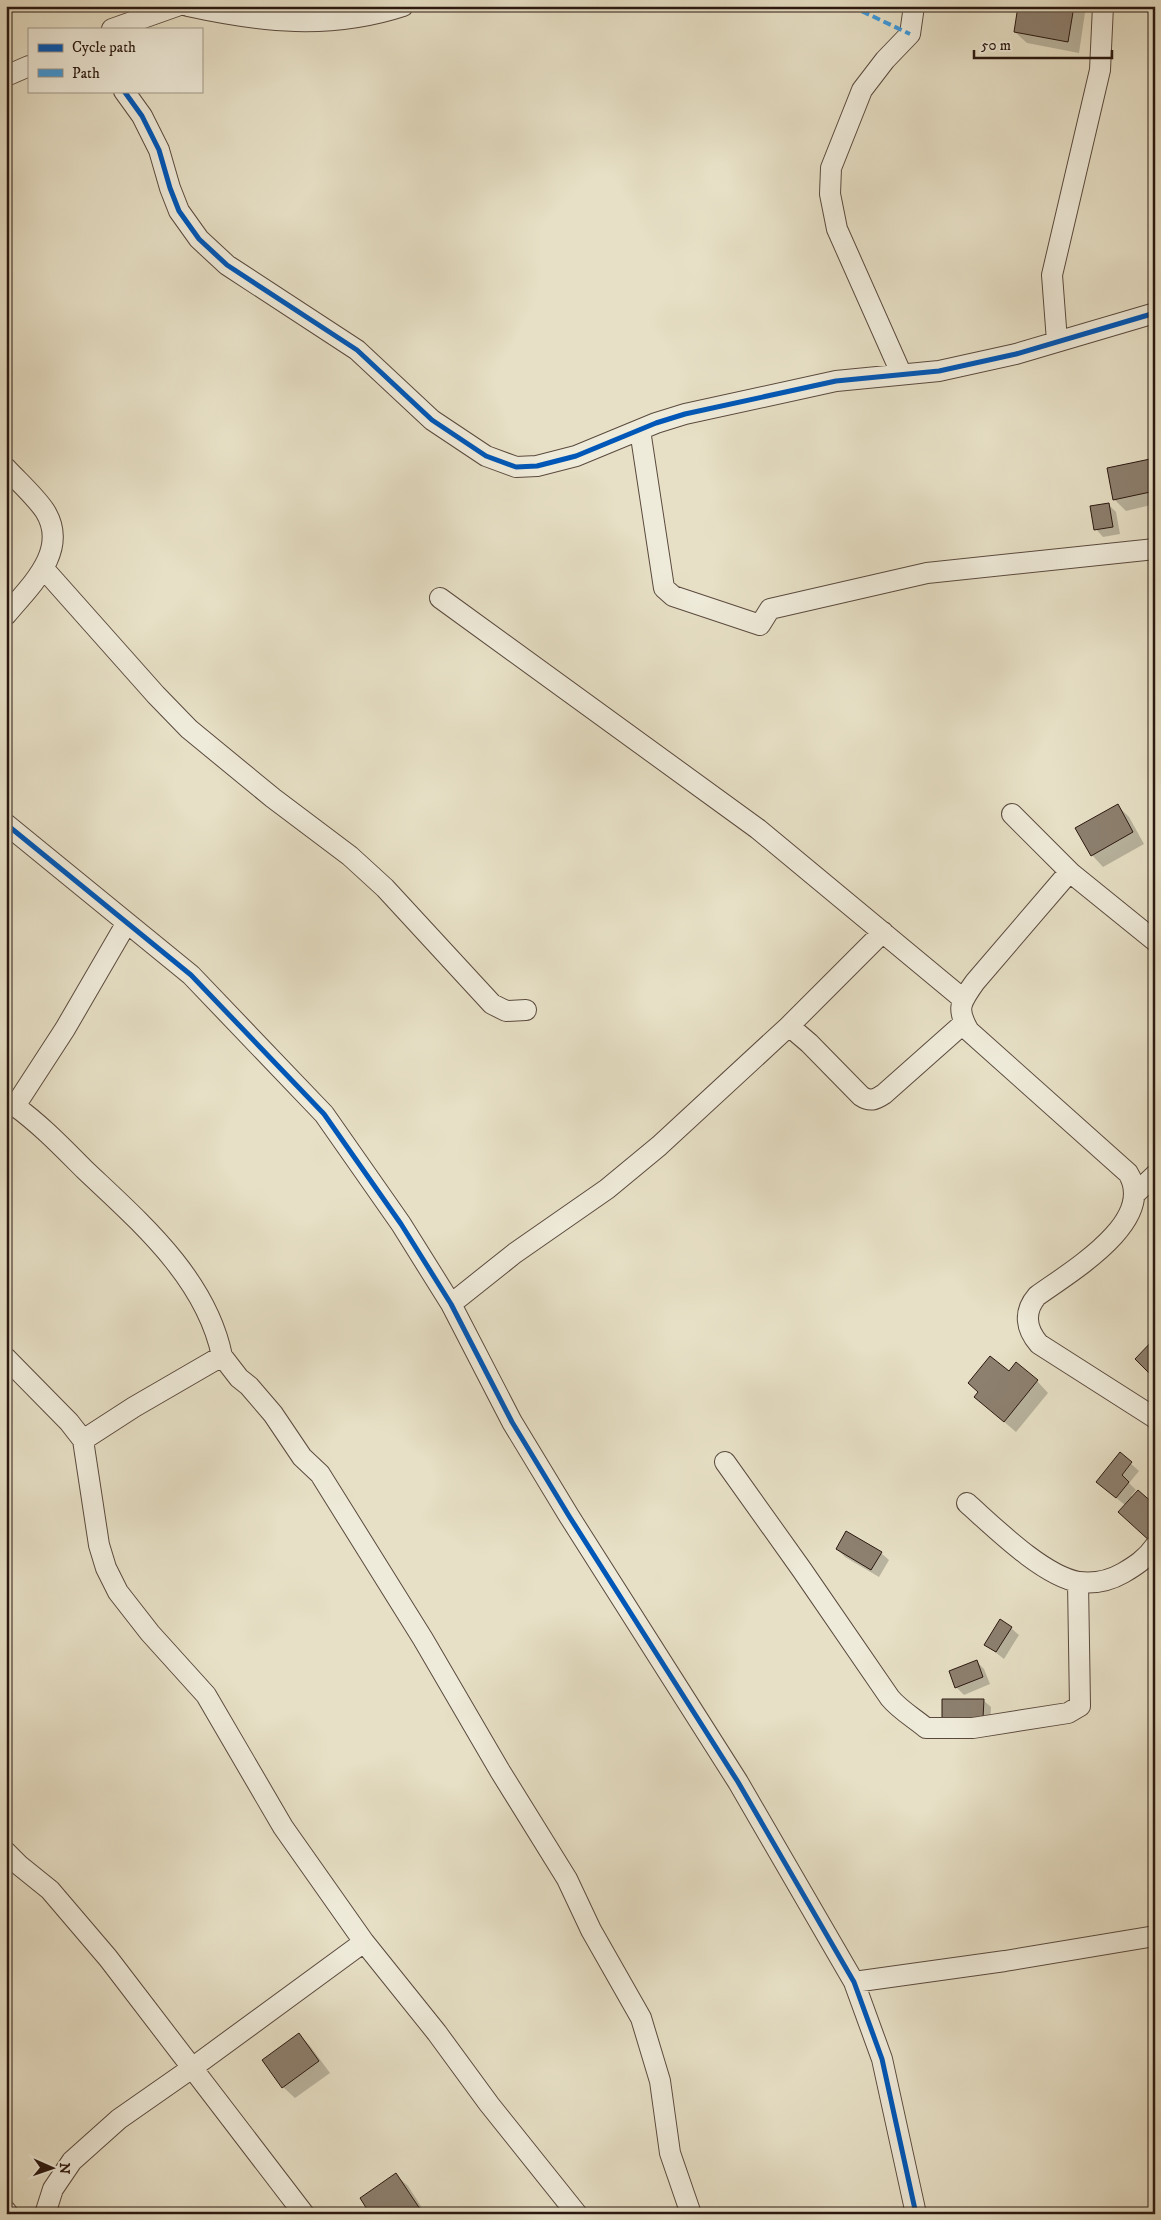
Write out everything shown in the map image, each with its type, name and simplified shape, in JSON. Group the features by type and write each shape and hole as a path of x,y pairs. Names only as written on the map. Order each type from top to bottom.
{"street":[{"path":"115,28 177,6"},
{"path":"188,6 240,18 336,21 382,13 402,6"},
{"path":"901,373 837,230 831,185 831,168 862,90 885,60 910,34 914,6"},
{"path":"1058,341 1052,275 1100,70 1103,6"},
{"path":"6,76 28,66"},
{"path":"125,92 142,116 159,150 170,188 180,211 199,239 226,265 356,350 432,420 486,456 516,467 537,466 576,456 685,414 827,383 901,373 939,371 1016,354 1155,312"},
{"path":"640,430 664,588 673,596 760,624 770,609 927,573 1155,549"},
{"path":"6,468 44,510 51,522 52,541 49,558 44,569 6,615"},
{"path":"44,569 156,696 189,729 273,798 350,856 385,888 492,1004 506,1011 526,1010"},
{"path":"440,598 758,829 963,999"},
{"path":"1012,814 1071,873 1155,941"},
{"path":"6,824 126,924 191,975 324,1114 401,1224 451,1304 512,1422 569,1516 738,1782 854,1982 882,2059 916,2214"},
{"path":"1071,873 1058,884 974,982 963,999 960,1016 969,1031 1128,1172 1134,1183 1133,1207 1126,1221 1097,1252 1037,1296 1030,1304 1028,1325 1032,1335 1040,1344 1155,1418"},
{"path":"126,924 80,1006 11,1112 52,1136 108,1190 171,1256 199,1296 217,1332 222,1356 239,1378 249,1386 273,1414 302,1457 320,1474 424,1639 500,1772 567,1879 591,1930 641,2018 660,2081 670,2153 691,2214"},
{"path":"451,1304 516,1253 607,1188 659,1146 789,1026 883,932"},
{"path":"789,1026 809,1042 861,1096 866,1100 874,1101 964,1023"},
{"path":"1135,1194 1155,1175"},
{"path":"83,1440 134,1407 222,1356"},
{"path":"6,1358 69,1422 83,1440 99,1545 106,1568 118,1592 150,1633 206,1695 283,1827 364,1942 437,2033 489,2104 576,2214"},
{"path":"725,1462 890,1698 899,1709 909,1713 926,1728 972,1728 1068,1713 1080,1706 1078,1582"},
{"path":"967,1503 1021,1551 1059,1575 1078,1582 1100,1582 1113,1578 1149,1556 1155,1546"},
{"path":"6,1852 50,1890 76,1919 136,1994 304,2214"},
{"path":"854,1982 1006,1961 1155,1936"},
{"path":"45,2214 53,2189 72,2161 119,2119 364,1942"}],"building":[{"path":"1018,6 1074,6 1068,42 1014,32"},
{"path":"1155,458 1155,491 1113,500 1107,468"},
{"path":"1109,503 1113,527 1094,530 1090,506"},
{"path":"1118,804 1133,832 1091,856 1075,828"},
{"path":"1155,1338 1155,1374 1152,1376 1135,1359"},
{"path":"990,1356 1009,1371 1016,1362 1038,1380 1004,1422 974,1397 978,1392 968,1383"},
{"path":"1120,1452 1132,1462 1122,1475 1129,1482 1116,1498 1096,1482"},
{"path":"1138,1490 1155,1505 1155,1540 1152,1543 1118,1512"},
{"path":"846,1531 882,1552 871,1570 836,1549"},
{"path":"1000,1619 1012,1627 996,1652 984,1645"},
{"path":"977,1660 983,1677 955,1688 949,1671"},
{"path":"942,1699 984,1699 983,1718 942,1718"},
{"path":"299,2033 319,2061 282,2088 262,2060"},
{"path":"396,2173 422,2212 370,2214 360,2198"}],"marked path":[{"path":"851,6 910,34"}],"cycle path":[{"path":"125,92 142,116 159,150 179,211 199,239 227,265 357,350 432,420 486,456 516,467 537,466 576,456 656,423 685,414 836,381 939,371 1016,354 1155,313"},
{"path":"6,824 191,975 324,1114 401,1224 451,1304 512,1422 569,1516 738,1782 854,1982 882,2059 916,2214"}]}
